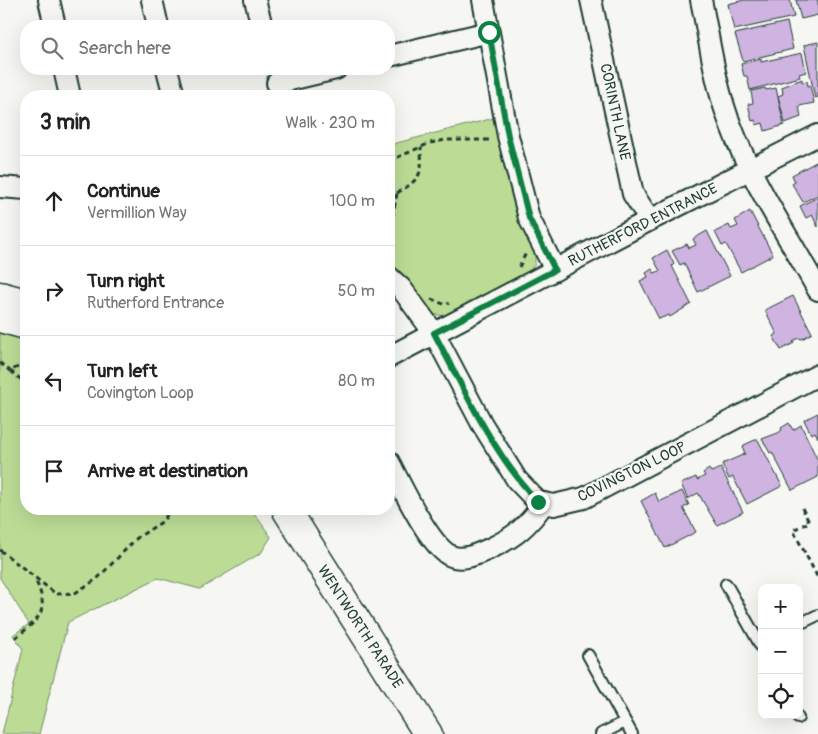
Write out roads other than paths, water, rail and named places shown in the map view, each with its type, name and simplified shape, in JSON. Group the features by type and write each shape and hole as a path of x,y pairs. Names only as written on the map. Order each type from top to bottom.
{"street":[{"path":"50,0 54,20"},
{"path":"152,0 157,20"},
{"path":"255,0 260,20"},
{"path":"483,0 508,136 529,218 555,270"},
{"name":"CORINTH LANE","path":"591,0 633,194 650,220"},
{"path":"701,0 720,92 731,126 752,170 818,290"},
{"path":"395,55 489,32"},
{"path":"65,75 69,90"},
{"path":"169,75 173,90"},
{"path":"277,83 311,75"},
{"name":"RUTHERFORD ENTRANCE","path":"395,354 650,220 818,135"},
{"path":"0,186 20,188"},
{"path":"395,282 434,333 482,424 517,480 538,502 544,503 534,518 514,537 474,556 457,558 450,556 441,548 426,529 395,473"},
{"path":"0,296 20,301"},
{"path":"0,318 20,324"},
{"name":"COVINGTON LOOP","path":"544,503 554,505 584,498 818,375"},
{"name":"WENTWORTH PARADE","path":"286,515 428,734"}],"lane":[{"path":"726,584 758,640"},
{"path":"803,622 818,615"},
{"path":"588,655 632,734"},
{"path":"601,734 625,722"}]}
